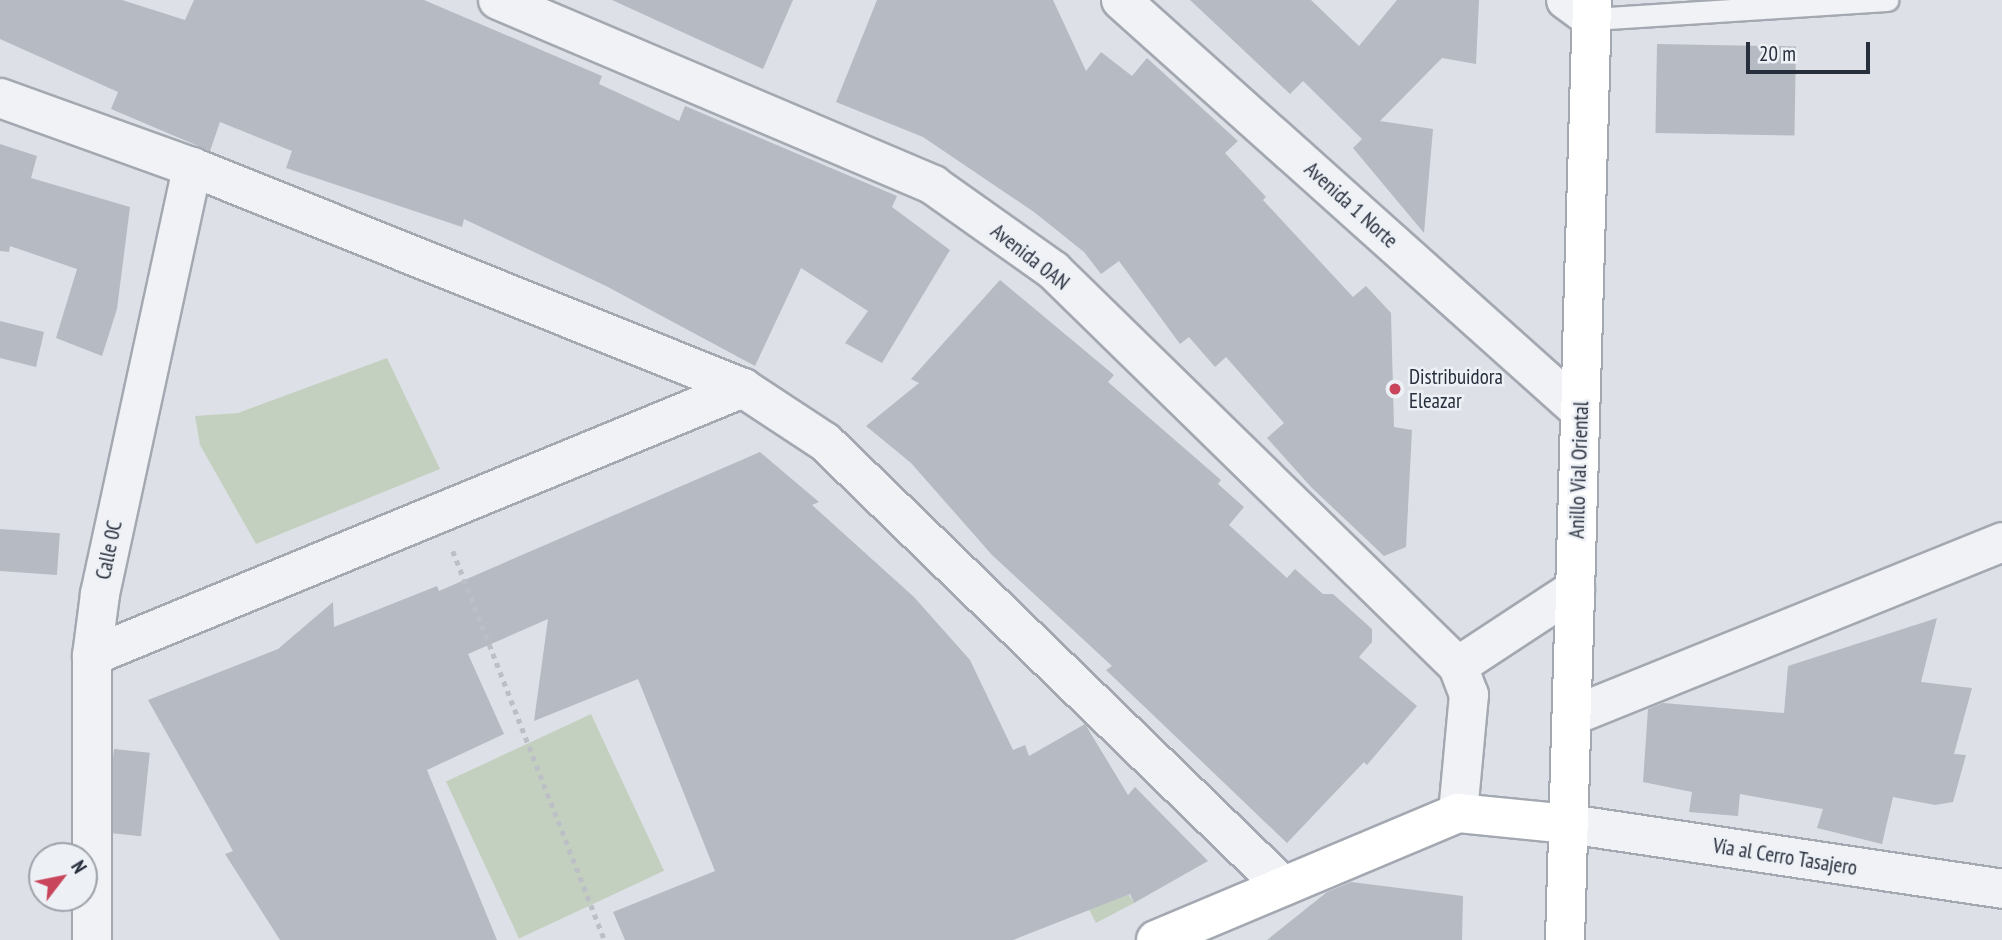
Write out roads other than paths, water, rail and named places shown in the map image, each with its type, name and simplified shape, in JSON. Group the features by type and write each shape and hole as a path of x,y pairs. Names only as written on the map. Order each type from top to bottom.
{"main road":[{"name":"Anillo Vial Oriental","path":"1565,940 1580,411 1583,6"},
{"path":"1156,940 1458,813 1569,824"}],"street":[{"name":"Avenida 0AN","path":"498,0 933,185 1053,270 1458,666"},
{"name":"Avenida 1 Norte","path":"1121,0 1580,411"},
{"path":"0,98 192,167 743,388 825,443 1283,886"},
{"name":"Calle 0C","path":"92,940 92,656 100,594 192,167"},
{"path":"92,656 743,388"},
{"path":"1572,716 2002,542"},
{"path":"1458,813 1469,695 1458,666 1575,589"},
{"name":"Vía al Cerro Tasajero","path":"1569,824 2002,889"}],"lane":[{"path":"1583,6 1887,0"}],"place":[{"name":"Distribuidora Eleazar","path":"1395,389"}]}
